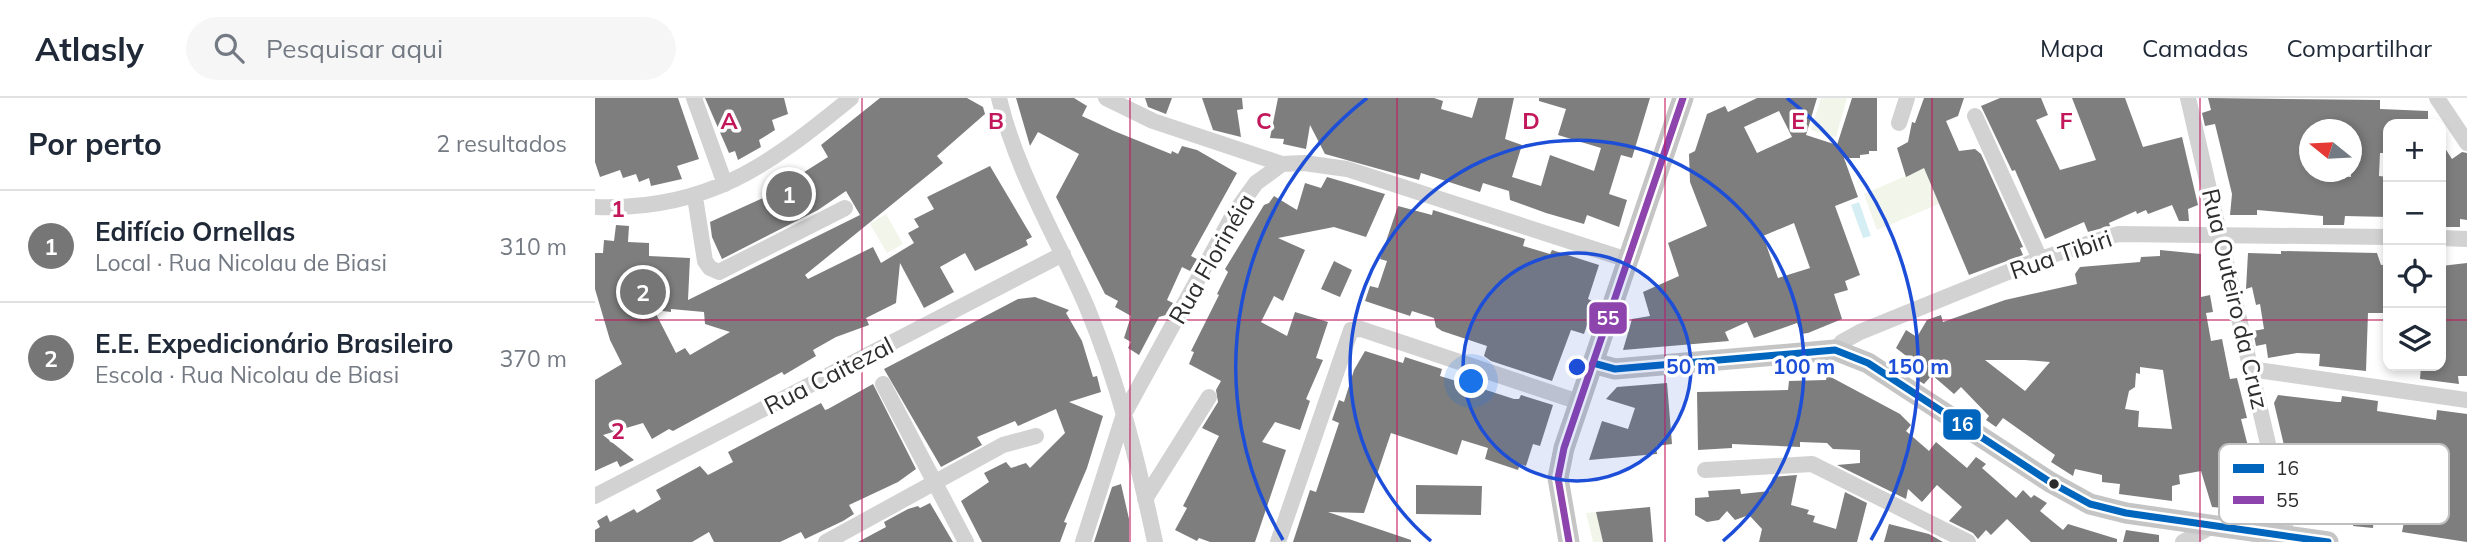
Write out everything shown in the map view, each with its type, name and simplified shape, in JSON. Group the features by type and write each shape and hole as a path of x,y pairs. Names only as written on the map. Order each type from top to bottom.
{"main road":[{"path":"1569,542 1558,478 1564,448 1683,98"},
{"path":"1593,363 1615,369 1835,350 1867,363 2050,482 2090,504 2126,513 2286,539 2328,542"}],"street":[{"path":"694,98 725,184"},
{"path":"999,98 1022,169 1089,314 1113,381 1155,542"},
{"path":"1106,98 1153,121 1282,164 1304,163 1347,169 1628,260"},
{"path":"1899,123 1907,98"},
{"name":"Rua Outeiro da Cruz","path":"2188,98 2266,444"},
{"path":"2437,98 2467,143"},
{"path":"595,207 661,206 695,197 725,184 816,128 849,99"},
{"path":"1975,116 2040,260"},
{"name":"Rua Florinéia","path":"1083,542 1123,414 1233,215 1256,183 1282,164"},
{"path":"695,197 705,261 710,268 719,272 845,208"},
{"name":"Rua Tibiri","path":"1835,350 1847,338 1860,332 2040,260 2118,234 2220,233 2383,237"},
{"path":"2446,238 2467,239"},
{"name":"Rua Caitezal","path":"595,496 1063,254"},
{"path":"1277,542 1351,330 1361,330 1580,401"},
{"path":"2250,369 2467,400"},
{"path":"1113,381 1122,386 1142,381"},
{"path":"883,384 966,542"},
{"path":"1145,499 1209,397"},
{"path":"826,542 1003,445 1036,436"},
{"path":"1108,462 1117,453 1133,454"},
{"path":"1705,470 1807,463 1819,466 1968,542"},
{"path":"2183,542 2212,526"}],"shaded area":[{"path":"1821,98 1847,98 1836,137 1811,130"},
{"path":"1924,168 1939,204 1877,230 1864,194"},
{"path":"886,214 903,244 887,253 870,224"},
{"path":"1596,512 1603,542 1593,542 1586,513"}],"water":[{"path":"1859,202 1871,236 1863,238 1851,205"}],"building":[{"path":"595,98 678,98 699,159 677,166 682,179 651,186 649,178 639,182 636,174 623,178 620,170 600,177 595,162"},
{"path":"705,98 784,98 788,114 772,120 775,130 759,140 761,147 738,160 735,151 729,153"},
{"path":"880,98 967,98 983,107 985,114 937,156 943,163 805,275 808,279 873,247 881,263 914,243 908,233 919,227 914,219 934,209 927,197 990,166 1032,237 1026,240 1028,245 975,271 965,253 940,267 954,292 924,308 900,263 896,303 866,318 869,325 836,337 813,350 816,356 784,375 782,372 673,431 669,429 652,439 643,423 603,435 634,460 620,467 617,461 595,471 595,380 622,364 610,340 595,289 595,253 603,253 604,240 614,241 616,225 629,226 628,242 649,243 649,256 690,258 688,300 860,215 846,191 818,210 722,259 712,237 710,222 763,198 828,157 821,145","holes":["654,310 704,312 705,324 730,332 690,355 685,348 676,353"]},
{"path":"1016,98 1074,98 1087,106 1082,116 1114,131 1171,154 1172,151 1178,154 1182,146 1197,150 1237,173 1191,256 1197,259 1190,271 1182,267 1167,300 1173,303 1166,315 1159,317 1139,355 1128,348 1131,342 1124,338 1131,316 1115,307 1118,301 1105,294 1056,197 1079,154 1038,132 1030,146"},
{"path":"1145,98 1172,98 1166,114 1148,107"},
{"path":"1202,98 1242,98 1243,109 1237,110 1241,137 1213,130"},
{"path":"1278,98 1434,98 1443,101 1441,109 1472,118 1478,98 1514,98 1505,139 1522,145 1512,177 1541,186 1550,155 1594,171 1601,148 1558,135 1566,109 1539,101 1539,98 1650,98 1632,158 1621,155 1609,194 1627,200 1619,227 1587,215 1584,224 1546,213 1510,200 1509,191 1483,183 1480,192 1421,173 1419,180 1325,154 1310,125 1306,149 1283,144 1284,139 1270,138"},
{"path":"1757,98 1817,98 1806,135 1837,145 1852,98 1877,98 1877,151 1869,151 1869,154 1860,155 1860,158 1844,158 1858,197 1835,206 1860,275 1845,281 1848,290 1834,294 1842,319 1808,333 1801,334 1797,323 1754,338 1747,322 1725,332 1729,341 1623,350 1632,319 1650,316 1643,292 1679,276 1668,243 1707,226 1690,182 1689,154 1695,151 1707,114 1725,106 1728,112","holes":["1779,111 1792,137 1757,153 1744,127","1794,223 1810,268 1778,278 1763,236"]},
{"path":"1924,98 1964,98 1958,116 1946,121 1959,151 1975,149 1981,154 2023,247 2020,248 2023,255 1969,275 1924,168 1906,177 1897,148 1908,142 1912,122 1915,123"},
{"path":"2000,98 2041,98 2048,115 2036,120 2060,170 2096,160 2072,98 2125,98 2143,147 2182,137 2198,205 2188,209 2189,221 2179,221 2172,205 2148,214 2146,210 2137,214 2136,211 2109,223 2110,226 2088,232 2084,222 2045,239 2015,170 2012,171 1981,106"},
{"path":"2208,98 2380,100 2380,109 2428,111 2428,119 2383,119 2383,153 2380,153 2379,176 2383,176 2383,217 2345,216 2344,225 2323,225 2323,216 2257,210 2257,215 2230,215 2232,194 2215,124 2205,126 2202,113 2211,110"},
{"path":"2446,150 2452,159 2462,152 2467,153 2467,220 2460,219 2460,227 2446,227"},
{"path":"1327,177 1385,194 1366,237 1334,227 1278,238 1305,250 1283,301 1274,296 1261,322 1287,336 1295,312 1328,322 1316,358 1323,360 1306,399 1310,401 1300,430 1275,422 1262,442 1286,450 1255,542 1210,542 1199,538 1197,541 1175,530 1187,508 1183,506 1219,436 1202,428 1218,402 1216,390 1221,381 1189,364 1194,352 1191,351 1219,295 1217,294 1228,272 1225,269 1264,205 1274,196 1297,210 1305,183 1321,188"},
{"path":"1398,206 1432,215 1433,210 1525,239 1523,246 1550,254 1552,250 1599,265 1588,299 1595,302 1584,334 1571,330 1552,381 1491,361 1484,356 1487,346 1442,331 1436,327 1434,318 1412,311 1410,316 1365,301 1370,286 1378,288 1387,261 1380,259"},
{"path":"2160,250 2201,254 2201,297 2210,295 2213,312 2206,313 2211,341 2222,339 2230,379 2237,378 2247,418 2241,419 2247,444 2219,444 2219,508 2212,507 2201,471 2179,475 2180,484 2172,486 2172,501 2119,494 2120,484 2102,482 2102,475 2075,469 2073,476 2051,462 2055,455 2003,418 1996,427 1986,420 1989,416 1961,387 1954,394 1932,375 1924,384 1916,379 1923,369 1896,348 1906,330 1917,337 1927,320 1941,315 1943,322 2005,300 2077,284 2075,274 2080,267 2140,262 2141,257 2160,256","holes":["1985,360 2050,362 2025,391","2140,367 2163,370 2172,429 2138,427 2139,411 2125,409 2129,391 2135,387 2136,373 2140,374"]},
{"path":"2281,251 2377,253 2383,265 2383,313 2368,313 2366,371 2319,366 2320,354 2297,353 2268,358 2266,344 2256,346 2253,331 2264,329 2260,304 2256,305 2252,287 2246,289 2248,253 2281,254"},
{"path":"1334,261 1352,270 1340,297 1321,289"},
{"path":"2467,263 2467,376 2458,376 2459,384 2420,379 2421,371 2446,371 2446,265"},
{"path":"1035,297 1069,310 1066,313 1082,341 1093,377 1097,376 1101,392 1069,402 1103,416 1087,468 1064,522 1067,523 1060,542 982,542 961,501 989,482 984,473 1006,462 1011,468 1026,463 1030,468 1065,433 1056,409 1018,426 1015,421 977,437 982,445 941,467 884,369 1018,299"},
{"path":"1365,351 1403,363 1405,357 1442,369 1440,376 1469,385 1471,379 1485,383 1483,389 1514,399 1519,399 1521,395 1553,405 1540,446 1533,444 1526,466 1520,464 1518,470 1485,459 1488,448 1462,440 1457,455 1391,433 1364,513 1328,512 1411,542 1293,542 1310,490 1316,492 1339,423 1332,420 1339,400 1344,402 1354,370"},
{"path":"1827,375 1900,414 1911,425 1906,431 1929,451 1936,442 1967,468 1976,457 1986,464 1982,468 2016,498 2023,490 2031,498 2034,495 2047,503 2040,511 2063,530 2068,524 2117,539 2117,542 2031,542 2007,519 1991,535 1986,530 1978,539 1973,533 1949,521 1962,507 1937,485 1922,502 1908,489 1906,499 1837,465 1860,463 1860,450 1833,449 1827,443 1800,442 1800,447 1732,444 1732,448 1698,450 1697,392 1788,390 1789,381 1826,380"},
{"path":"1667,383 1672,444 1656,446 1657,454 1589,460 1602,421 1628,429 1635,408 1606,399 1617,387"},
{"path":"873,384 916,469 898,482 849,505 854,514 843,521 805,539 801,532 780,542 714,542 709,532 692,542 595,542 595,530 600,527 597,521 607,515 610,522 634,509 637,513 661,499 656,490 700,466 708,475 733,462 728,452 821,403 825,410 828,409"},
{"path":"2278,395 2337,402 2341,402 2342,396 2378,401 2377,411 2436,420 2437,410 2467,414 2467,542 2402,532 2404,524 2449,524 2449,444 2284,444 2274,403"},
{"path":"1797,475 1791,505 1809,510 1807,514 1815,516 1813,522 1836,529 1845,492 1867,503 1857,542 1759,542 1762,529 1749,515 1735,520 1727,511 1719,520 1707,522 1695,515 1695,498 1709,497 1708,491 1740,489 1741,494 1770,491 1773,477"},
{"path":"1121,484 1129,519 1129,542 1094,542 1112,487"},
{"path":"1416,485 1482,486 1481,515 1416,514"},
{"path":"930,503 953,542 858,542 886,527 884,522 908,509 918,506 920,508"},
{"path":"1650,507 1653,542 1603,542 1596,512"},
{"path":"1889,524 1929,534 1943,542 1884,542"},
{"path":"2353,524 2373,524 2373,528"},
{"path":"2126,530 2159,535 2159,542 2123,542"}],"transit line":[{"name":"55","path":"1569,542 1558,478 1564,448 1683,98"},
{"name":"16","path":"1593,363 1615,369 1835,350 1868,363 2050,482 2090,504 2126,513 2328,542"}],"place":[{"name":"Edifício Ornellas","path":"789,194"},
{"name":"E.E. Expedicionário Brasileiro","path":"643,292"}]}
